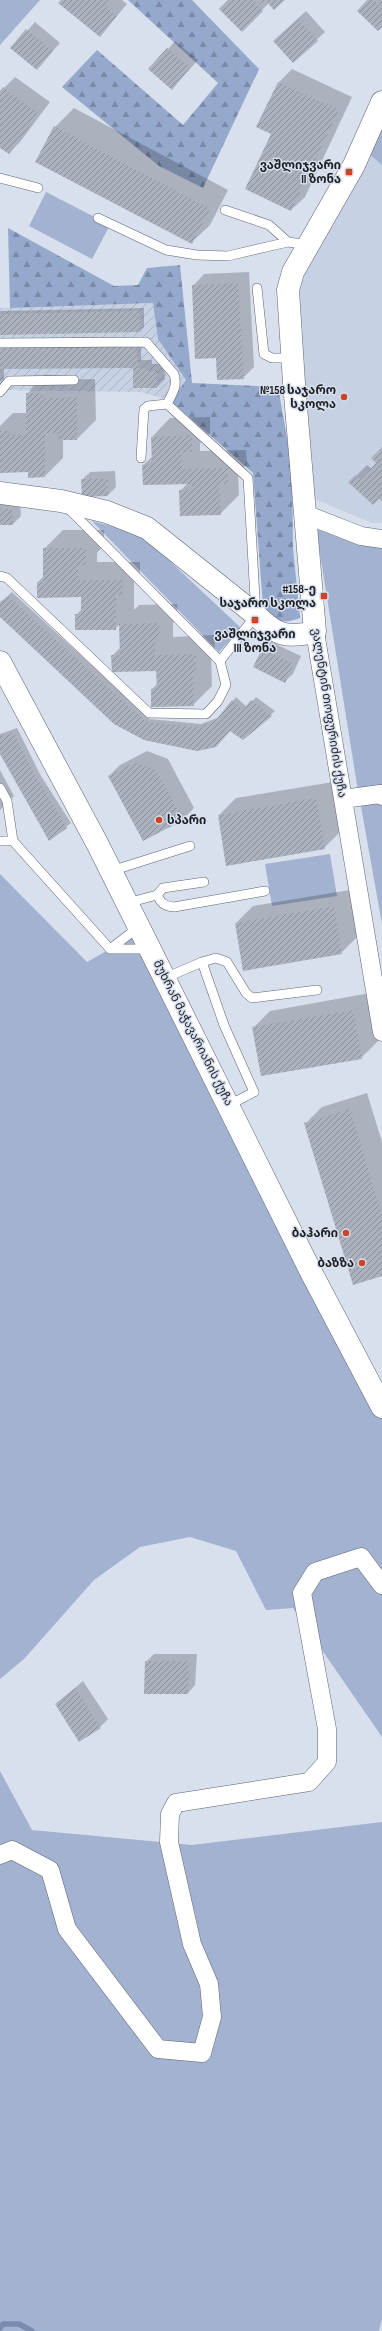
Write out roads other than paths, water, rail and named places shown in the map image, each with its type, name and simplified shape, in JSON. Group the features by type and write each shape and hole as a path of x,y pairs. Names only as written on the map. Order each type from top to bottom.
{"street":[{"name":"ვალენტინ თოფურიძის ქუჩა","path":"382,102 354,165 293,272 288,290 292,358 315,632 382,1032"},
{"path":"0,493 61,501 107,512 147,528 256,615 271,630 294,636 315,632"},
{"path":"305,514 361,536 382,539"},
{"name":"მუხრან მაჭავარიანის ქუჩა","path":"0,662 111,871 311,1272 382,1407"},
{"path":"343,799 380,794 382,796"},
{"path":"0,1855 12,1850 50,1870 67,1929 158,2049 202,2053 212,2017 208,1984 192,1944 184,1912 169,1842 170,1814 176,1803 309,1782 326,1762 327,1729 302,1593 315,1572 361,1557 382,1585"}],"lane":[{"path":"0,178 38,188"},
{"path":"225,210 269,225 288,242"},
{"path":"98,218 166,250 197,255 228,256 288,242 309,245"},
{"path":"257,288 264,354 272,358 292,358"},
{"path":"0,343 146,342 174,374 176,386 167,404"},
{"path":"0,392 9,380 74,380"},
{"path":"141,458 144,409 148,406 167,404 248,478 256,615 220,661"},
{"path":"0,576 7,578 149,713 183,715 206,714 218,702 226,684 220,661 61,501"},
{"path":"0,788 7,801 13,841 110,949 150,950"},
{"path":"0,841 13,841"},
{"path":"111,871 190,846"},
{"path":"110,949 131,933 135,927 130,910 157,895 163,888 204,882"},
{"path":"157,895 160,902 166,906 174,906 265,891"},
{"path":"165,978 202,962 216,958 227,962 246,993 252,998 317,990"},
{"path":"202,962 224,1025 254,1092 229,1105"}],"waterway":[{"path":"0,2328 3,2324 19,2324 32,2331"}],"place":[{"name":"ვაშლიჯვარი II ზონა","path":"349,172"},
{"name":"№158 საჯარო სკოლა","path":"344,397"},
{"name":"#158-ე საჯარო სკოლა","path":"324,596"},
{"name":"ვაშლიჯვარი III ზონა","path":"255,620"},
{"name":"სპარი","path":"159,820"},
{"name":"ბაჰარი","path":"346,1233"},
{"name":"ბაზზა","path":"362,1263"}]}
